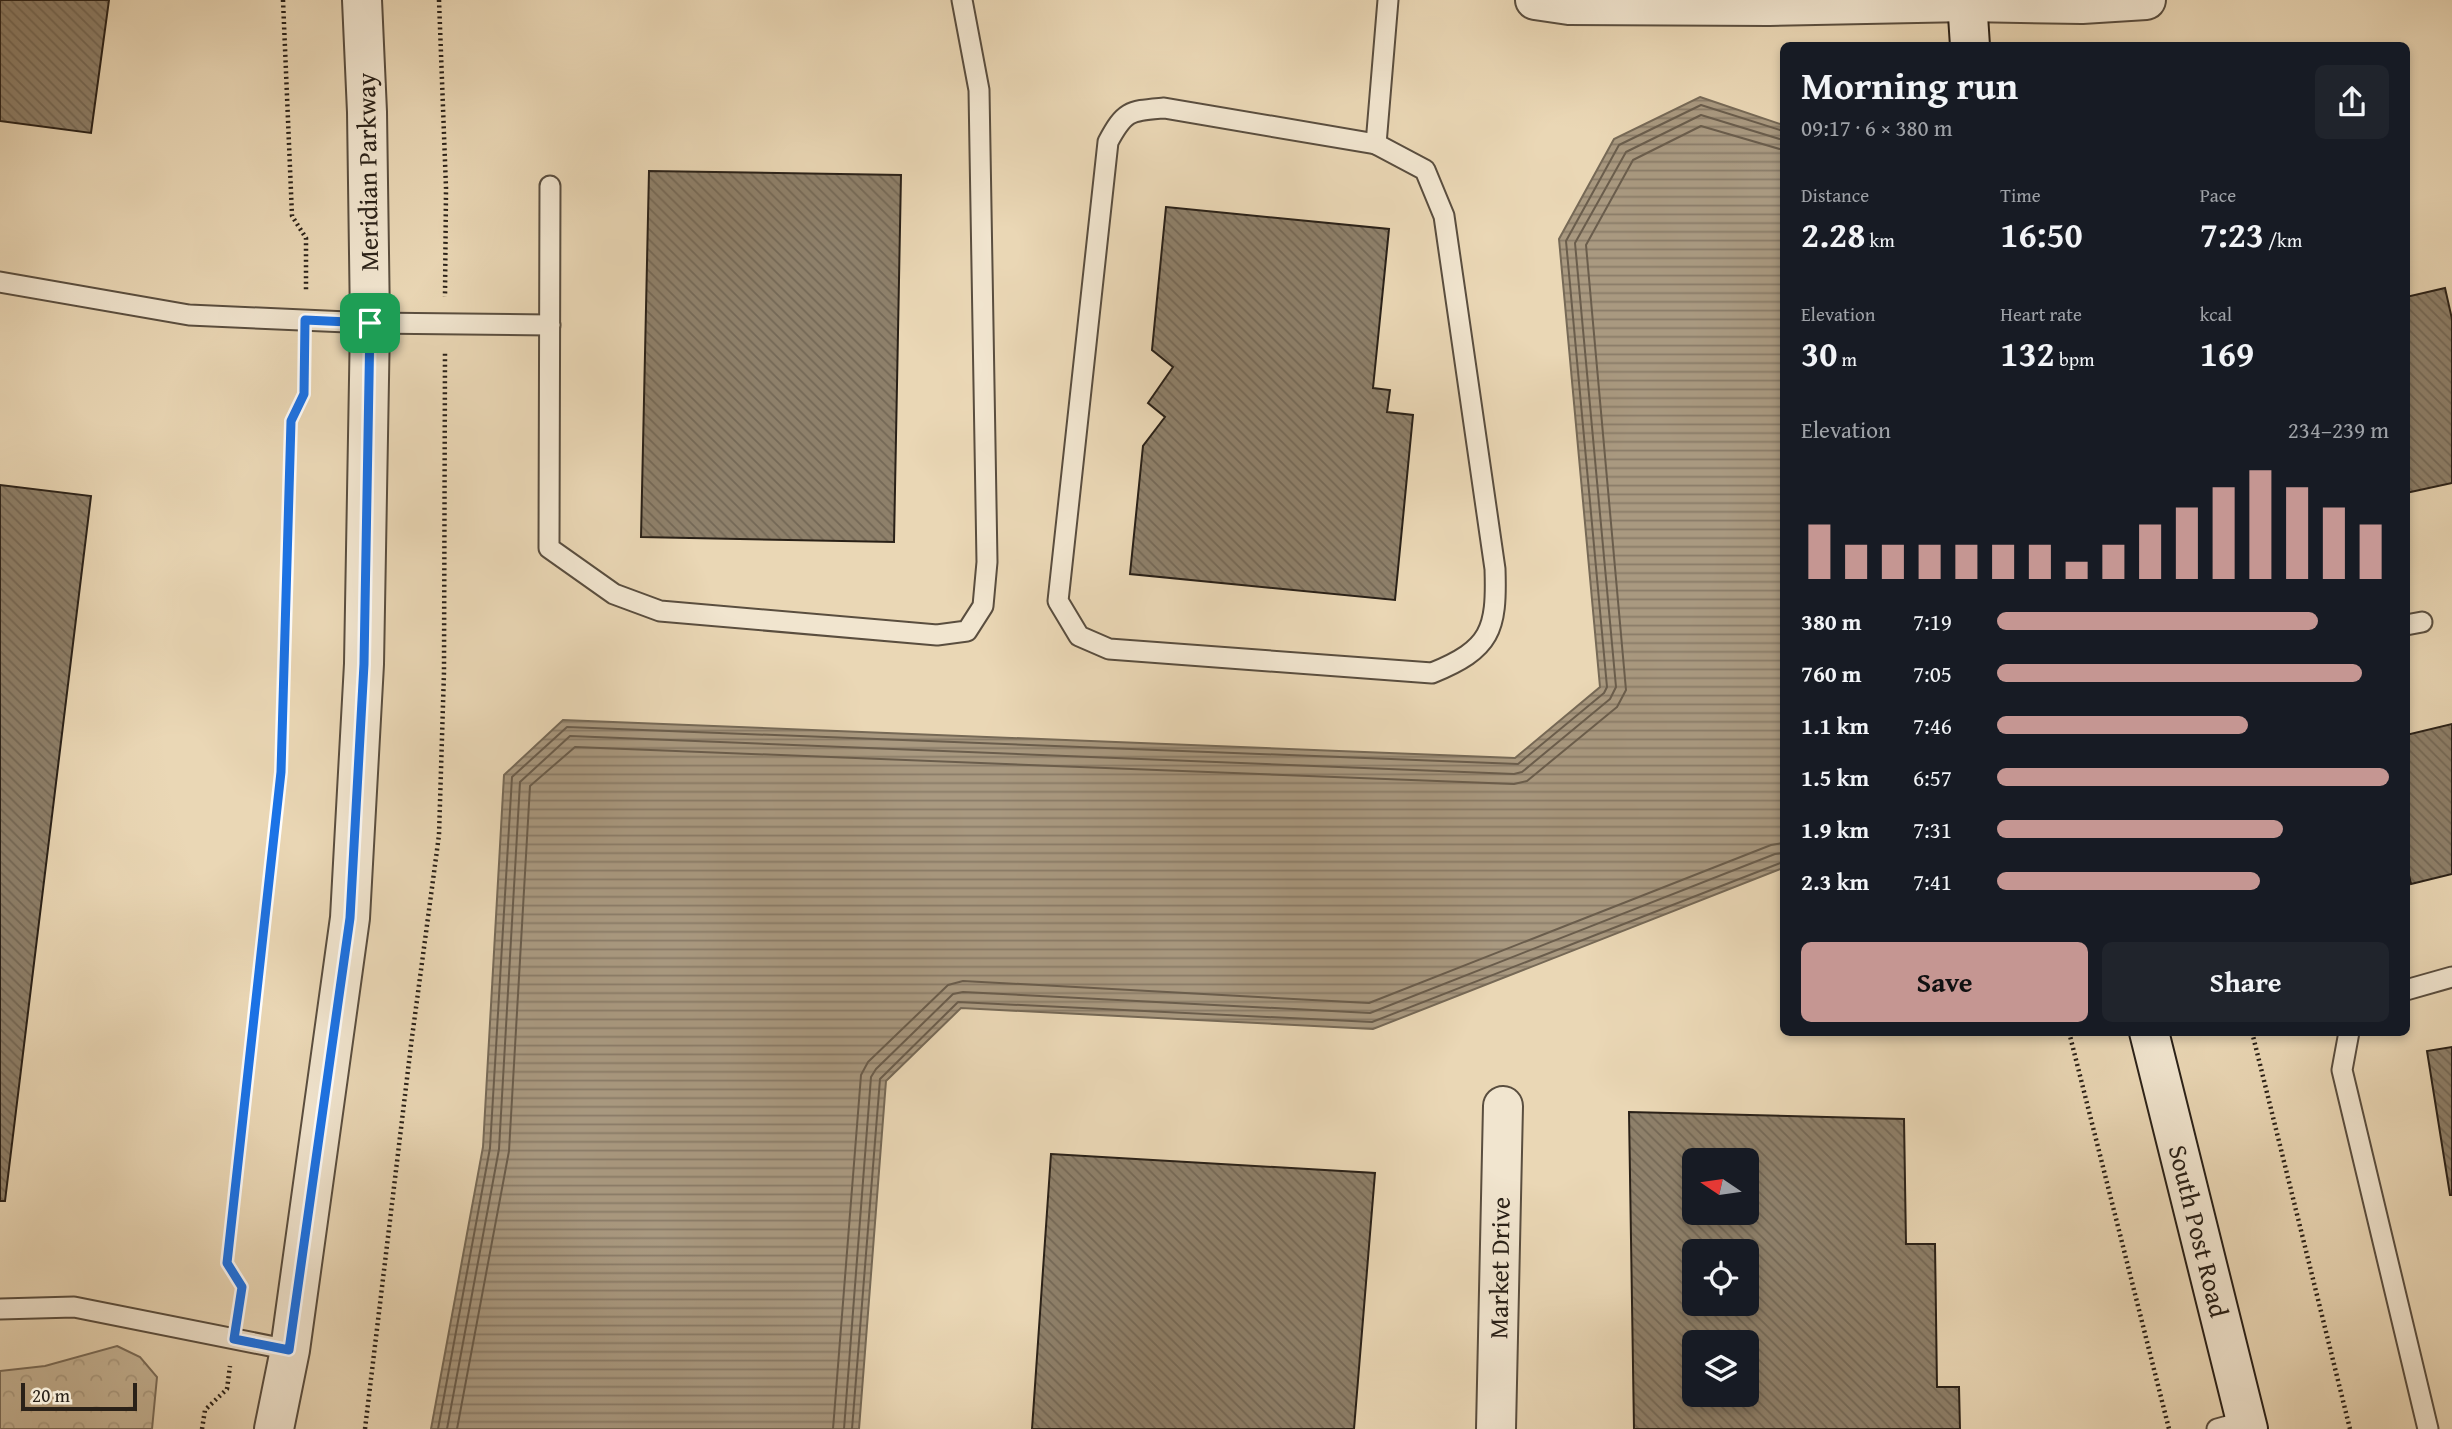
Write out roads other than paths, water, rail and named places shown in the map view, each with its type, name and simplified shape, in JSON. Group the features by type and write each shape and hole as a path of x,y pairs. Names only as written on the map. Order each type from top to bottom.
{"street":[{"name":"Meridian Parkway","path":"274,1429 289,1350 350,918 364,664 370,323 367,112 362,0"},
{"path":"1535,0 1569,5 1716,6 1967,1 2082,4 2146,0"},
{"path":"1967,1 1970,42"},
{"name":"South Post Road","path":"2150,1036 2237,1426"},
{"name":"Market Drive","path":"1496,1429 1503,1106"}],"lane":[{"path":"550,186 549,548 614,594 660,611 937,635 967,631 983,606 987,562 979,90 962,0"},
{"path":"1376,144 1388,0"},
{"path":"1164,108 1376,144 1425,170 1444,216 1494,569 1496,605 1483,643 1460,662 1432,673 1109,649 1079,636 1058,601 1108,142 1120,120 1136,111 1164,108"},
{"path":"0,282 189,315 370,323 550,325"},
{"path":"2410,989 2452,977"},
{"path":"2348,1036 2342,1070 2428,1429"},
{"path":"0,1309 74,1307 289,1350"}],"water":[{"path":"1700,97 1780,124 1780,869 1373,1029 961,1008 886,1081 859,1429 431,1429 483,1147 504,775 563,720 1515,758 1600,687 1559,239 1614,139"}]}
